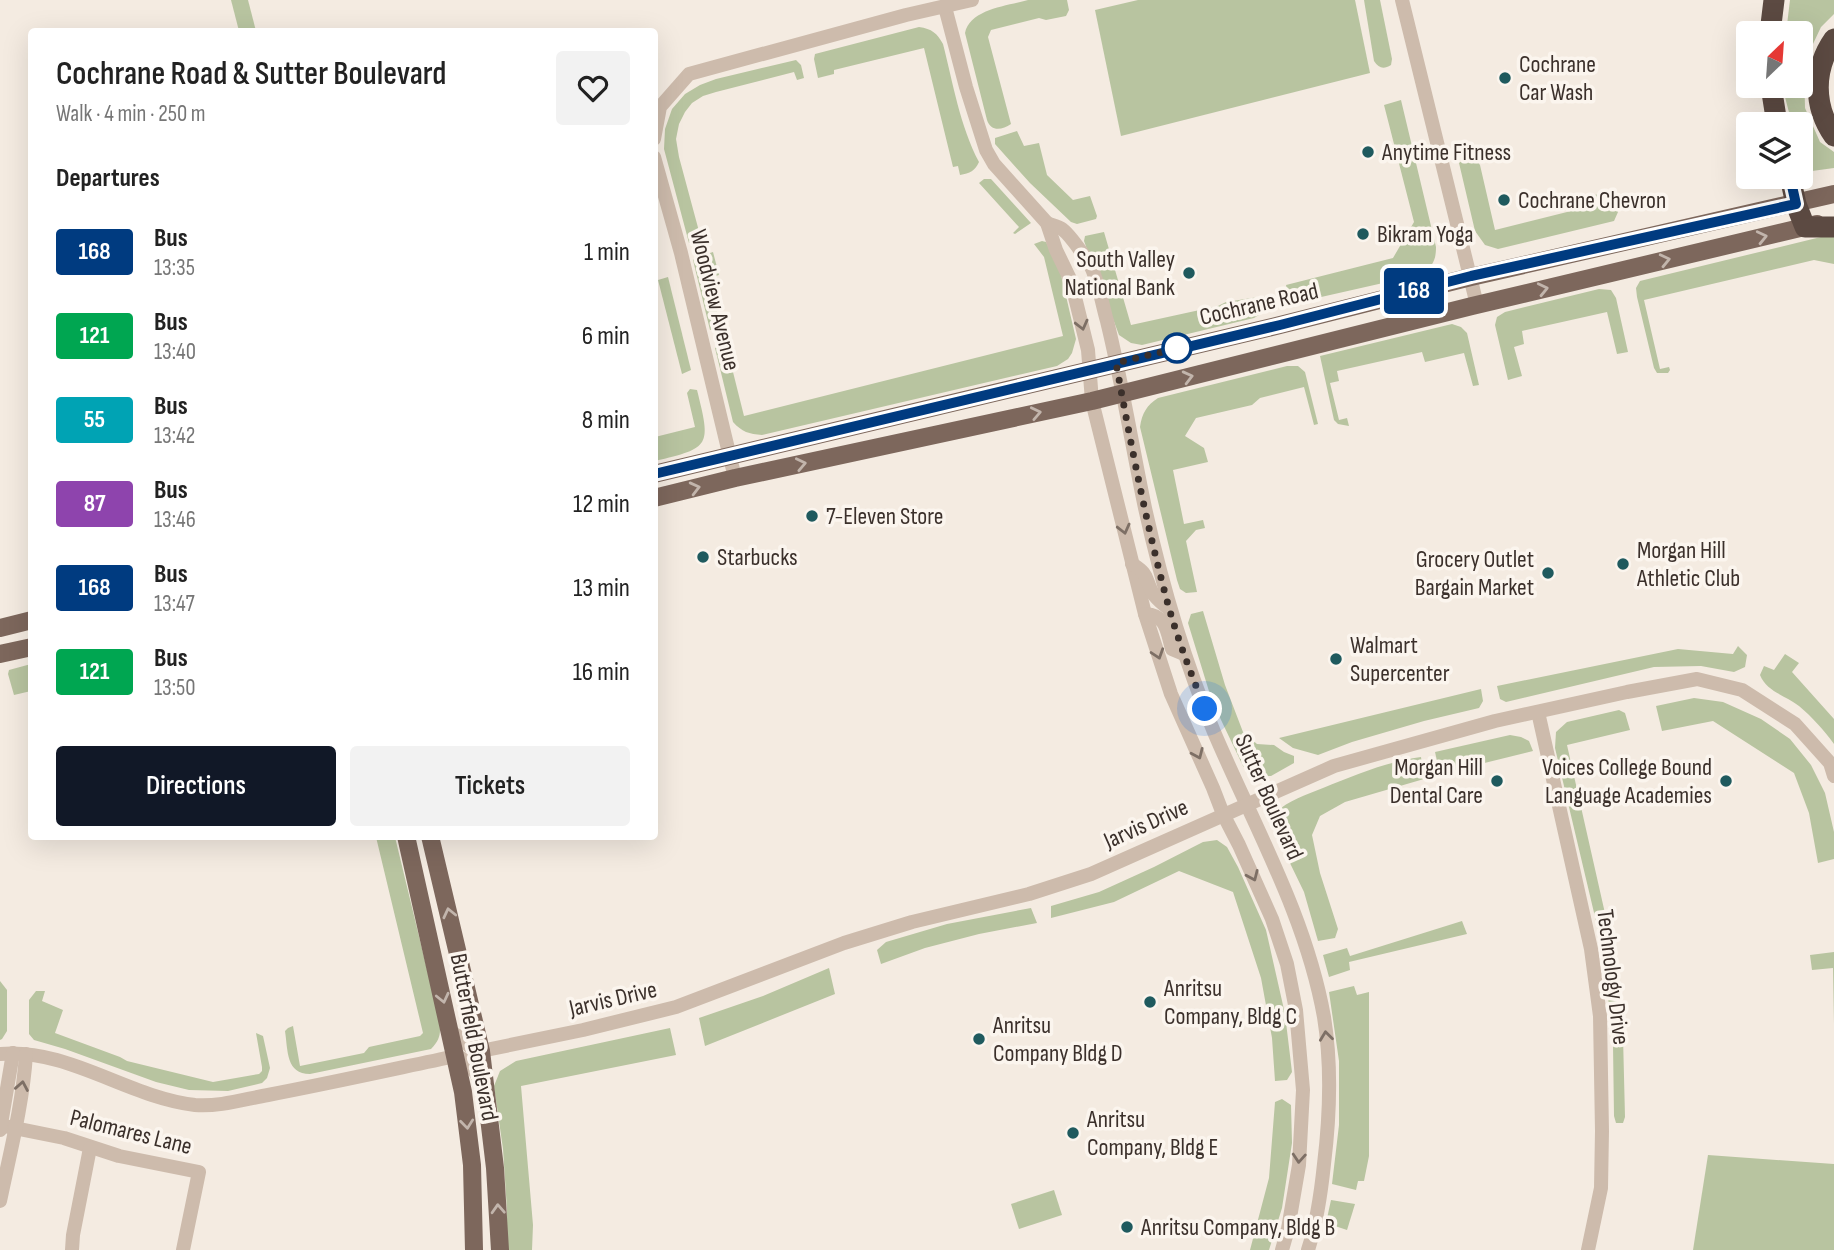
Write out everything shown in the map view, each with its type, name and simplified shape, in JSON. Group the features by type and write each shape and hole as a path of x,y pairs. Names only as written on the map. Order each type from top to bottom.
{"highway":[{"path":"1771,21 1774,0"},
{"path":"1834,40 1821,63 1818,93 1827,126 1834,135"},
{"path":"1793,189 1805,227 1834,227"}],"main road":[{"name":"Cochrane Road","path":"658,473 1280,325 1471,276 1834,194"},
{"path":"658,497 1093,401 1834,219"},
{"path":"0,628 28,621"},
{"path":"0,654 28,648"},
{"name":"Butterfield Boulevard","path":"407,840 463,1092 472,1165 474,1250"},
{"name":"Butterfield Boulevard","path":"431,840 481,1051 495,1168 500,1250"}],"street":[{"path":"658,118 660,107 689,74 906,15 972,0"},
{"path":"1402,0 1477,305"},
{"name":"Sutter Boulevard","path":"945,7 965,87 986,150 994,164 1047,223 1056,250 1072,281 1088,350 1093,401 1145,614 1171,694 1272,919 1287,964 1296,1010 1303,1090 1299,1165 1282,1250"},
{"name":"Woodview Avenue","path":"658,171 681,253 735,478"},
{"name":"Sutter Boulevard","path":"1047,223 1061,229 1090,265 1116,363 1169,609 1214,731 1287,894 1304,939 1324,1018 1330,1085 1329,1125 1321,1188 1314,1232 1308,1250"},
{"path":"1132,564 1145,572 1153,593 1169,609"},
{"path":"1145,614 1154,615 1164,622 1172,649 1184,654"},
{"name":"Jarvis Drive","path":"481,1051 676,1007 844,943 912,922 1029,894 1091,874 1334,766 1494,722 1628,692 1697,679 1742,690 1794,723 1830,762 1834,776"},
{"name":"Technology Drive","path":"1538,712 1591,949 1600,1016 1601,1188 1588,1250"},
{"path":"451,1032 469,1046 481,1051"},
{"path":"0,1201 4,1127 13,1053 40,1055 144,1092 197,1105 251,1098 456,1056 468,1062 485,1086"},
{"name":"Palomares Lane","path":"4,1127 64,1138 119,1156 199,1172 183,1250"},
{"path":"72,1250 90,1148"}],"green space":[{"path":"231,0 248,0 255,28 238,28"},
{"path":"1028,0 1067,0 1069,10 1066,16 1046,20 1039,18 991,30 988,37 1011,124 1001,129 994,128 987,120 965,33 968,25 982,14"},
{"path":"1138,0 1355,0 1370,73 1121,136 1095,10"},
{"path":"1364,0 1380,0 1392,59 1391,65 1383,68 1374,61"},
{"path":"1790,0 1834,0 1834,14 1821,27 1813,44 1813,21 1787,21"},
{"path":"919,27 934,32 943,44 962,119 979,162 974,170 967,173 960,175 958,166 953,167 924,48 834,70 834,74 818,78 815,54"},
{"path":"796,60 801,65 804,78 797,80 794,72 716,92 692,103 685,112 676,139 679,157 700,235 708,234 708,239 689,243 664,149 665,129 672,109 685,94 700,85"},
{"path":"1785,98 1805,98 1807,112 1789,112"},
{"path":"1401,100 1436,247 1433,262 1423,274 1299,302 1290,301 1286,285 1393,258 1414,222 1384,105"},
{"path":"1813,126 1820,142 1834,152 1834,168 1813,171"},
{"path":"1017,131 1024,146 1039,143 1047,175 1073,200 1090,196 1096,219 1077,224 1071,222 1030,183 995,144 995,138"},
{"path":"1466,158 1475,159 1480,165 1495,230 1587,207 1586,197 1603,193 1612,198 1618,212 1614,221 1498,249 1485,245 1475,231 1459,163"},
{"path":"984,179 991,179 1031,223 1013,233 1019,227 979,183"},
{"path":"1104,232 1131,325 1226,302 1265,296 1266,306 1262,313 1254,318 1142,345 1131,343 1119,335 1084,241 1085,236"},
{"path":"1834,235 1834,264 1814,260 1644,300 1660,369 1669,367 1670,370 1668,373 1657,373 1637,297 1636,288 1640,281"},
{"path":"1046,242 1059,266 1076,339 1068,359 1057,366 762,435 746,432 733,422 715,348 726,344 744,416 1063,336 1044,257 1034,244"},
{"path":"713,252 719,275 709,278 721,328 710,330 693,260"},
{"path":"668,277 691,370 682,374 658,280"},
{"path":"1599,289 1611,290 1616,298 1628,352 1617,354 1607,312 1522,331 1524,344 1514,347 1522,376 1508,380 1495,325 1497,317 1505,312"},
{"path":"1452,324 1467,333 1479,385 1473,386 1464,353 1425,362 1422,352 1337,371 1339,381 1330,383 1339,420 1347,418 1349,426 1338,424 1334,420 1320,356"},
{"path":"1287,366 1298,366 1305,372 1318,424 1314,425 1304,387 1260,398 1252,405 1196,418 1185,436 1204,448 1208,462 1173,470 1184,524 1203,520 1205,528 1196,530 1186,541 1197,592 1186,593 1180,589 1177,580 1140,427 1144,414 1158,398"},
{"path":"690,389 697,390 704,423 705,434 702,442 697,448 658,460 658,436 695,427 687,393"},
{"path":"1203,611 1225,685 1243,732 1257,744 1274,745 1294,756 1294,763 1271,776 1255,776 1243,766 1212,701 1188,623 1191,614"},
{"path":"1738,646 1747,655 1745,667 1734,672 1701,666 1654,667 1506,702 1500,699 1497,686 1678,649 1733,654"},
{"path":"1785,654 1799,663 1792,672 1834,719 1834,744 1804,710 1763,681 1760,675 1764,666 1774,670"},
{"path":"28,665 28,692 14,695 9,670"},
{"path":"1481,689 1483,701 1479,708 1352,742 1318,755 1293,748 1279,738"},
{"path":"1694,698 1723,702 1761,719 1790,739 1811,765 1825,793 1834,832 1834,859 1818,863 1809,813 1794,773 1713,721 1662,731 1656,706"},
{"path":"1619,710 1625,713 1630,730 1567,745 1609,931 1607,938 1600,938 1555,748 1556,732 1567,722"},
{"path":"1510,735 1529,741 1533,751 1440,774 1435,752"},
{"path":"1421,757 1424,779 1345,802 1320,816 1312,835 1320,873 1338,929 1335,938 1318,941 1304,892 1273,828 1275,813 1298,798 1347,778"},
{"path":"377,840 396,840 438,1015 439,1037 431,1049 310,1074 296,1070 288,1053 285,1031 293,1026 300,1066 364,1053 369,1047 420,1036 423,1033"},
{"path":"1217,840 1227,847 1238,867 1266,930 1285,1014 1292,1072 1287,1080 1275,1081 1272,1038 1261,978 1233,892 1179,871 1114,902 1051,918 1051,906 1099,892 1203,842"},
{"path":"1031,908 1037,923 925,948 881,964 877,950 886,942 947,924"},
{"path":"1462,921 1467,934 1349,962 1350,970 1329,977 1323,955 1347,948 1350,956"},
{"path":"1834,952 1834,1024 1833,968 1812,970 1810,955"},
{"path":"1608,954 1614,955 1623,1036 1623,1123 1616,1123 1614,1116 1613,1045 1604,957"},
{"path":"829,968 835,994 705,1046 699,1018 763,996"},
{"path":"0,981 7,990 7,1031 0,1040"},
{"path":"1354,986 1357,995 1369,992 1369,1156 1364,1181 1358,1181 1356,1190 1332,1184 1339,1125 1339,1061 1329,992"},
{"path":"36,991 45,991 42,1001 63,1010 55,1033 127,1061 213,1082 259,1074 262,1071 256,1033 263,1036 270,1068 267,1078 262,1083 228,1091 189,1090 156,1082 34,1040 29,1034 29,1000"},
{"path":"670,1028 676,1055 521,1086 533,1225 532,1250 506,1250 507,1210 503,1149 494,1086 500,1071 516,1061"},
{"path":"1282,1099 1291,1105 1292,1143 1282,1208 1269,1250 1250,1250 1269,1178 1275,1102"},
{"path":"1708,1155 1834,1164 1834,1250 1693,1250"},
{"path":"1054,1190 1062,1215 1019,1229 1011,1204"},
{"path":"1331,1200 1355,1204 1347,1230 1326,1223"}],"bus line":[{"name":"168","path":"658,473 1280,325 1471,276 1796,204 1793,189"}],"place":[{"name":"Cochrane Car Wash","path":"1505,78"},
{"name":"Anytime Fitness","path":"1368,152"},
{"name":"Cochrane Chevron","path":"1504,200"},
{"name":"Bikram Yoga","path":"1363,234"},
{"name":"South Valley National Bank","path":"1189,273"},
{"name":"7-Eleven Store","path":"812,516"},
{"name":"Starbucks","path":"703,557"},
{"name":"Morgan Hill Athletic Club","path":"1623,564"},
{"name":"Grocery Outlet Bargain Market","path":"1548,573"},
{"name":"Walmart Supercenter","path":"1336,659"},
{"name":"Morgan Hill Dental Care","path":"1497,781"},
{"name":"Voices College Bound Language Academies","path":"1726,781"},
{"name":"Anritsu Company, Bldg C","path":"1150,1002"},
{"name":"Anritsu Company Bldg D","path":"979,1039"},
{"name":"Anritsu Company, Bldg E","path":"1073,1133"},
{"name":"Anritsu Company, Bldg B","path":"1127,1227"}],"route":[{"path":"1177,348 1187,346 1116,363 1169,609 1205,709"}]}
